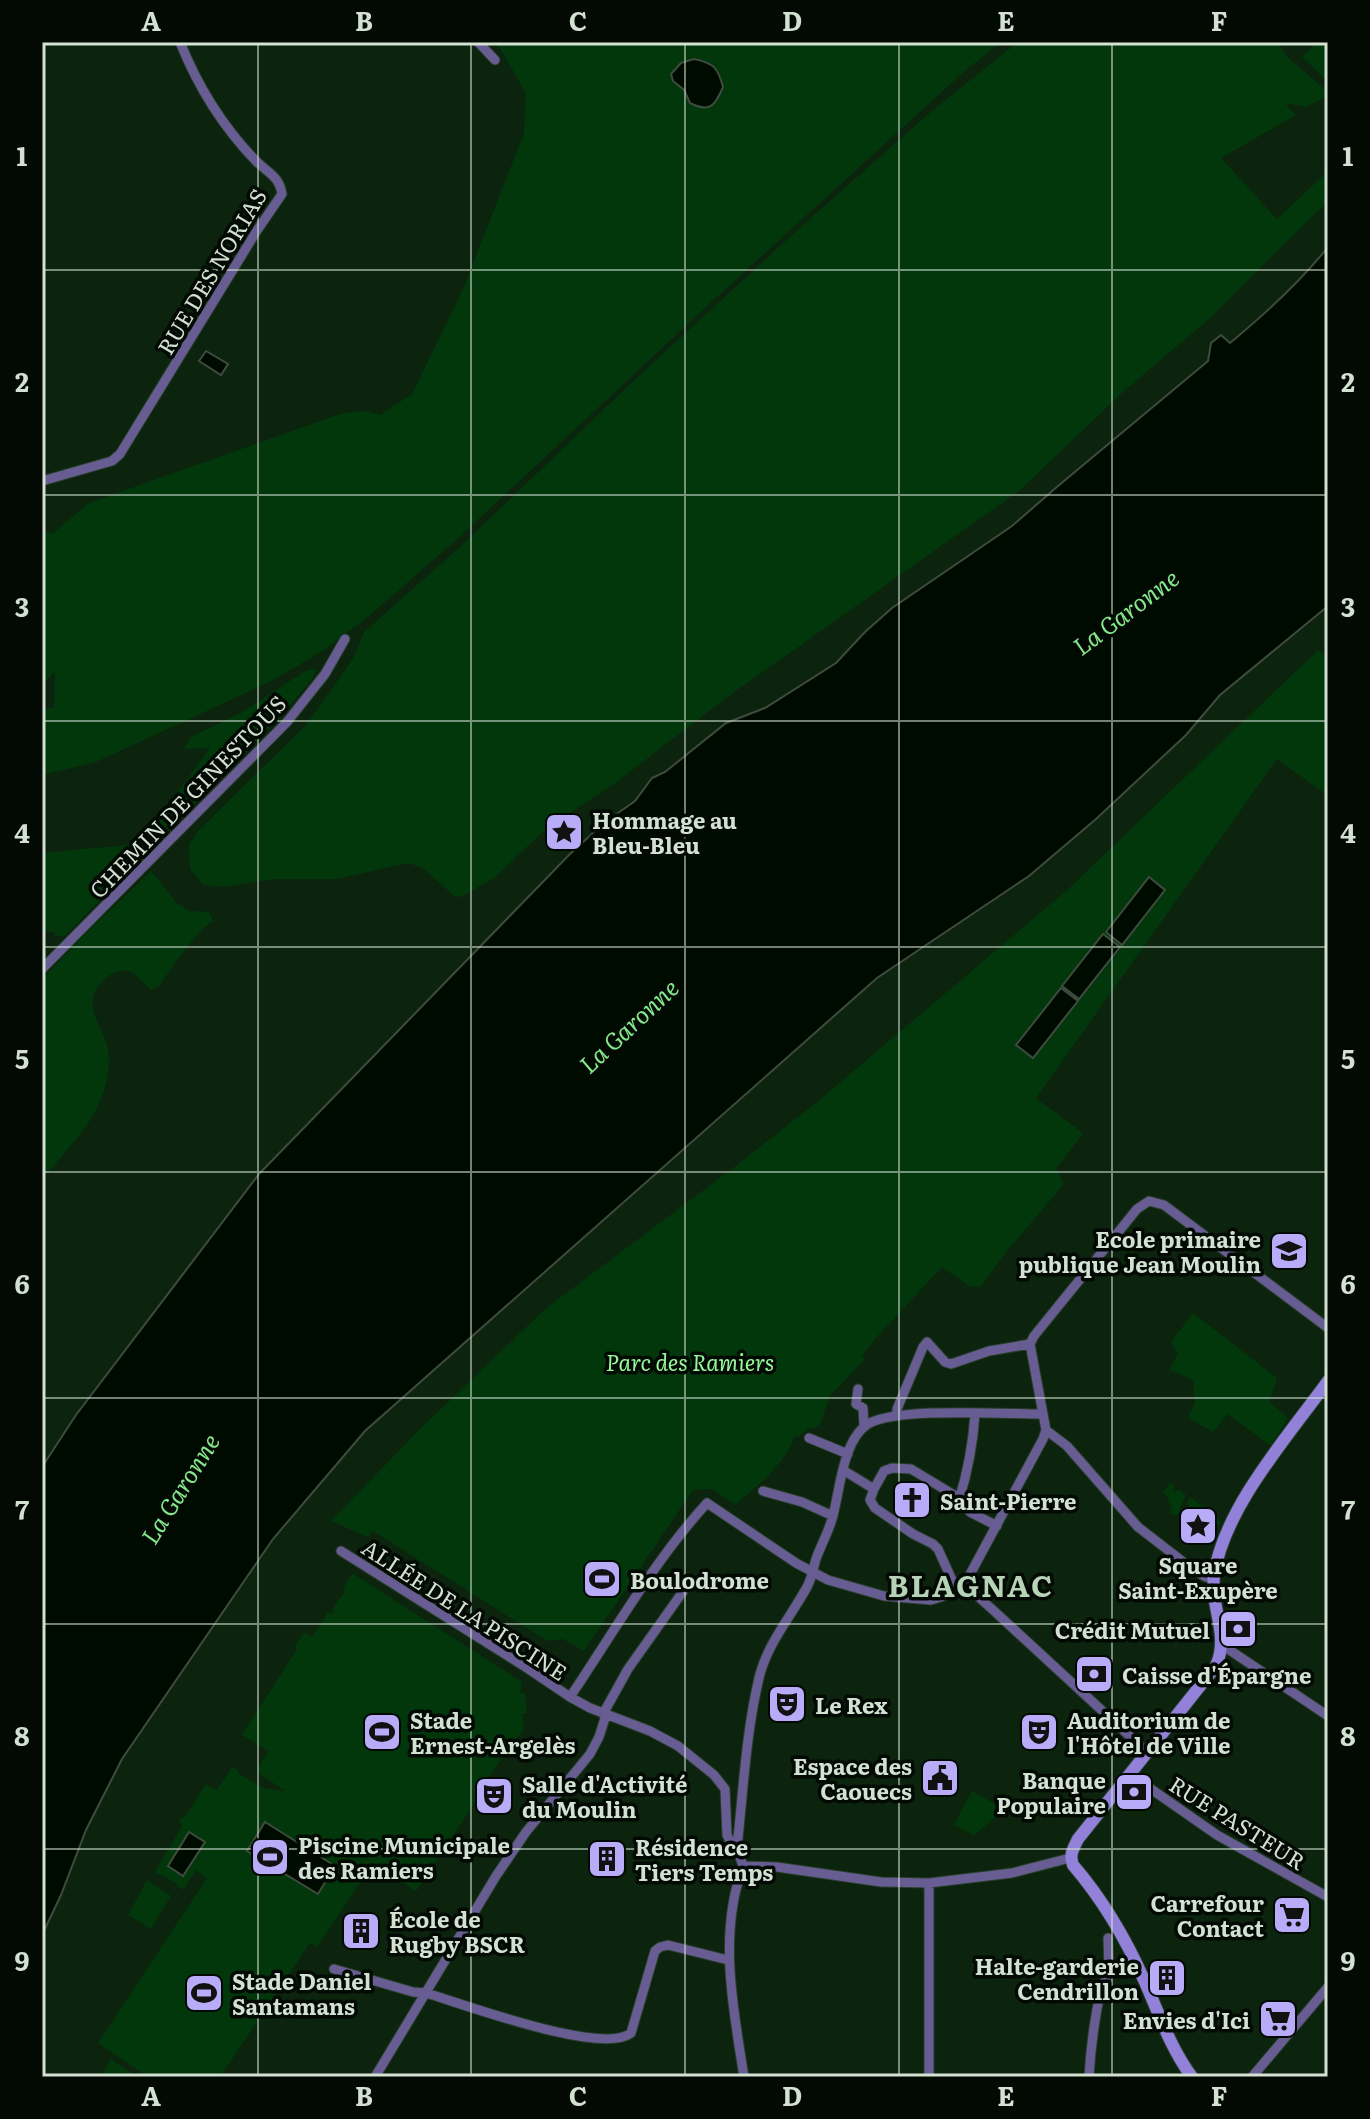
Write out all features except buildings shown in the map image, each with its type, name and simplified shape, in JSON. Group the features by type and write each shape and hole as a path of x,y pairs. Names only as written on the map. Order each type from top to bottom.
{"main road":[{"path":"1192,2077 1108,1909 1070,1858 1078,1839 1131,1775 1144,1750 1211,1674 1221,1655 1222,1645 1214,1578 1224,1541 1247,1492 1328,1381"}],"street":[{"name":"RUE DES NORIAS","path":"42,481 112,461 120,454 282,194 280,183 237,140 212,108 180,42"},
{"path":"478,42 495,60"},
{"name":"CHEMIN DE GINESTOUS","path":"42,969 287,722 325,674 345,639"},
{"path":"570,1697 669,1550 707,1503 828,1580 884,1596 931,1600 951,1594 962,1585 997,1526 1046,1430 1030,1344 1137,1209 1149,1201 1164,1205 1328,1328"},
{"path":"897,1416 897,1409 927,1342 945,1362 951,1364 989,1351 1030,1344"},
{"path":"858,1389 856,1404 863,1408 864,1426"},
{"path":"959,1500 966,1479 975,1414"},
{"path":"744,2077 728,1960 738,1878 743,1866 737,1848 759,1678 771,1644 806,1589 813,1572 856,1436 864,1426 877,1419 897,1416 1043,1414"},
{"path":"1046,1430 1067,1446 1138,1527 1195,1571 1214,1578"},
{"path":"809,1438 848,1454"},
{"path":"997,1526 970,1512 959,1500 911,1469 892,1468 884,1471 870,1500 875,1508 933,1544 952,1580 993,1610 1144,1750"},
{"path":"843,1470 874,1489"},
{"path":"763,1491 802,1502 833,1516"},
{"name":"ALLÉE DE LA PISCINE","path":"341,1551 570,1697 678,1746 714,1775 725,1789 727,1835 737,1848"},
{"path":"375,2077 496,1876 518,1843 590,1754 599,1737 605,1714 628,1669 684,1590 681,1579"},
{"path":"1222,1645 1328,1716"},
{"name":"RUE PASTEUR","path":"1131,1775 1217,1835 1328,1897"},
{"path":"743,1866 777,1867 881,1882 929,1883 1012,1873 1070,1858"},
{"path":"929,1883 929,2077"},
{"path":"1108,1938 1109,1971"},
{"path":"334,1969 560,2034 587,2038 626,2037 631,2033 655,1951 660,1947 668,1945 728,1960"},
{"path":"1089,2077 1104,1978 1109,1971 1135,1960"},
{"path":"1252,2077 1328,1987"}],"green space":[{"path":"494,42 1001,42 966,70 454,542 370,615 324,650 274,680 96,762 42,775 42,709 54,707 55,672 42,684 42,530 52,534 89,503 343,413 367,411 380,415 412,394 463,289 524,133 526,93"},
{"path":"1018,42 1278,42 1287,57 1328,92 1328,96 1305,107 1285,103 1296,115 1221,158 1277,219 1328,171 1327,202 1209,319 1124,391 1019,491 730,695 614,784 547,828 494,878 461,897 454,896 423,868 408,863 336,879 273,879 223,887 204,885 190,869 189,844 199,830 306,725 353,659 364,632 460,547 804,224 933,110"},
{"path":"1317,42 1328,42 1326,80 1302,57"},
{"name":"Parc des Ramiers","path":"1318,650 1328,657 1328,796 1277,759 1036,1098 1083,1133 1056,1169 1064,1184 980,1287 969,1286 942,1267 876,1338 862,1356 865,1359 830,1396 820,1424 794,1437 777,1466 735,1505 712,1489 693,1490 584,1651 563,1639 547,1641 373,1531 368,1537 331,1521 420,1429 545,1309 817,1102 1066,891"},
{"path":"316,669 313,678 280,717 65,936 42,931 42,853 137,844 210,748 184,749 191,737 244,711 307,670"},
{"path":"151,871 176,902 189,911 209,912 213,921 192,942 158,987 152,990 131,972 119,971 98,987 93,996 94,1014 109,1055 103,1093 79,1135 48,1173 42,1174 42,979"},
{"path":"1193,1313 1277,1378 1269,1402 1288,1418 1271,1446 1228,1414 1213,1432 1188,1418 1195,1402 1193,1380 1169,1370 1178,1354 1171,1342"},
{"path":"1170,1483 1175,1492 1178,1489 1186,1495 1177,1516 1170,1513 1172,1508 1163,1492"},
{"path":"1190,1497 1221,1523 1220,1526 1216,1524 1210,1539 1200,1535 1193,1526 1187,1501"},
{"path":"352,1573 522,1682 520,1693 525,1693 527,1713 522,1714 524,1729 484,1783 486,1786 416,1891 373,1863 317,1947 310,1943 220,2077 148,2077 98,2043 207,1878 196,1870 183,1890 155,1872 182,1826 179,1821 206,1784 217,1790 232,1767 263,1788 285,1791 257,1770 268,1751 242,1735 297,1649 295,1647 304,1632 312,1637 328,1612 332,1614 345,1593 343,1589"},
{"path":"972,1791 1002,1808 973,1835 954,1825"},
{"path":"147,1880 171,1896 151,1929 128,1915"},
{"path":"111,2059 138,2077 100,2077"}],"water":[{"path":"694,59 714,67 719,75 723,87 711,106 690,103 684,90 673,81 671,74 681,63"},
{"name":"La Garonne","path":"1328,247 1328,606 1220,695 1186,735 1029,876 877,978 365,1431 273,1539 122,1759 86,1830 42,1935 42,1467 76,1415 259,1174 570,854 605,822 635,801 652,778 665,772 726,723 765,708 836,663 892,608 1012,526 1208,361 1211,343 1221,335 1230,343 1256,321"},
{"path":"206,351 228,364 221,375 199,361"},
{"path":"1149,877 1165,890 1122,945 1106,932"},
{"path":"1103,934 1120,947 1079,999 1062,986"},
{"path":"1061,988 1078,1001 1033,1058 1016,1045"},
{"path":"265,1822 335,1866 318,1894 247,1851"},
{"path":"189,1832 205,1842 183,1876 168,1866"}],"place":[{"name":"Hommage au Bleu-Bleu","path":"564,832"},
{"name":"Ecole primaire publique Jean Moulin","path":"1289,1251"},
{"name":"Saint-Pierre","path":"912,1500"},
{"name":"Square Saint-Exupère","path":"1198,1526"},
{"name":"Boulodrome","path":"602,1579"},
{"name":"Crédit Mutuel","path":"1238,1629"},
{"name":"Caisse d'Épargne","path":"1094,1674"},
{"name":"Le Rex","path":"787,1704"},
{"name":"Stade Ernest-Argelès","path":"382,1732"},
{"name":"Auditorium de l'Hôtel de Ville","path":"1039,1732"},
{"name":"Espace des Caouecs","path":"940,1778"},
{"name":"Banque Populaire","path":"1134,1792"},
{"name":"Salle d'Activité du Moulin","path":"494,1796"},
{"name":"Piscine Municipale des Ramiers","path":"270,1857"},
{"name":"Résidence Tiers Temps","path":"607,1859"},
{"name":"Carrefour Contact","path":"1292,1915"},
{"name":"École de Rugby BSCR","path":"361,1931"},
{"name":"Halte-garderie Cendrillon","path":"1167,1978"},
{"name":"Stade Daniel Santamans","path":"204,1993"},
{"name":"Envies d'Ici","path":"1278,2019"}],"district":[{"name":"BLAGNAC","path":"971,1584"}]}
